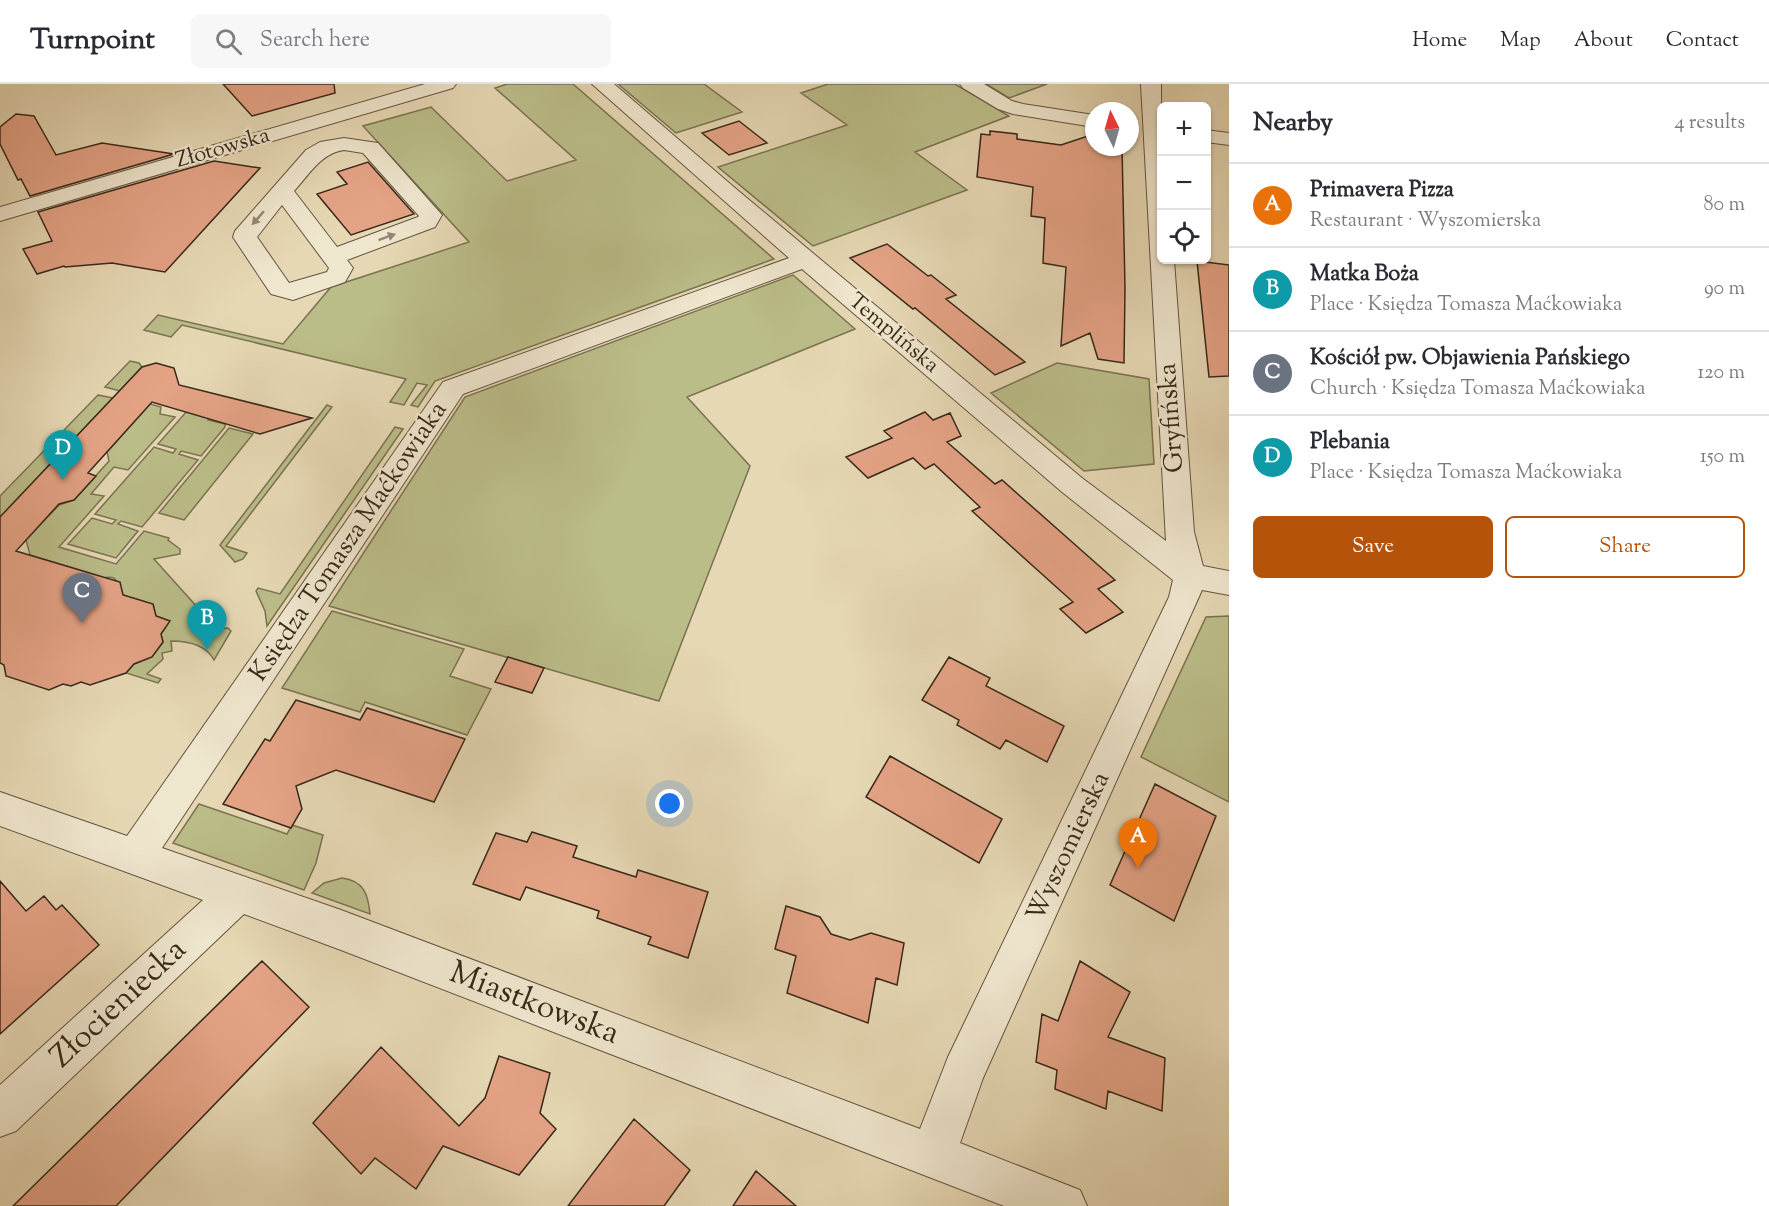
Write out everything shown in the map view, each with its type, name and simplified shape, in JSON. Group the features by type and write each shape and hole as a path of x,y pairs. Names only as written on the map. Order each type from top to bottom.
{"street":[{"name":"Złotowska","path":"0,214 446,84"},
{"name":"Templińska","path":"602,84 805,260 1072,485 1190,576"},
{"path":"970,84 1005,105 1020,110 1085,120"},
{"name":"Gryfińska","path":"1151,84 1157,129"},
{"path":"308,124 327,147"},
{"path":"1139,127 1157,129"},
{"path":"1211,137 1229,139"},
{"path":"282,190 341,268 336,277 293,292 280,289 245,237 247,231 282,190 314,155 327,147 344,144 370,148 431,215 427,222 332,256"},
{"name":"Gryfińska","path":"1158,156 1160,210"},
{"name":"Księdza Tomasza Maćkowiaka","path":"135,857 453,388 805,260"},
{"name":"Gryfińska","path":"1162,264 1179,532 1190,576"},
{"path":"1190,576 1229,583"},
{"name":"Wyszomierska","path":"933,1155 963,1072 1185,597 1190,576"},
{"name":"Miastkowska","path":"0,809 238,893 1064,1206"},
{"name":"Złocieniecka","path":"0,1115 238,893"}],"green space":[{"path":"507,84 573,84 774,259 435,381 418,407 411,405 427,385 417,383 404,405 390,402 406,379 182,325 171,337 144,330 158,315 283,344 331,287 469,242 363,126 431,107 507,181 576,160 495,88"},
{"path":"618,84 704,84 742,112 676,133"},
{"path":"828,84 955,84 1009,116 915,152 967,190 813,246 718,167 847,125 801,93"},
{"path":"986,84 1047,84 1009,98"},
{"path":"793,275 855,329 687,397 750,466 659,701 329,606 465,397"},
{"path":"130,361 139,363 142,367 120,391 105,387"},
{"path":"1057,363 1149,379 1154,464 1084,471 991,393"},
{"path":"98,395 113,398 0,517 0,496"},
{"path":"150,404 161,407 160,414 175,417 128,470 114,467 91,494 104,496 59,547 116,564 144,531 169,538 168,540 180,549 180,554 154,559 198,608 209,630 228,628 231,631 214,660 201,647 171,641 172,651 162,653 163,659 147,674 161,679 158,683 126,673 134,664 152,657 163,642 161,634 165,628 162,618 156,616 153,604 123,595 116,580 111,577 96,580 83,579 80,570 30,555 26,540 59,505 74,500 109,461 107,452"},
{"path":"327,405 332,407 226,546 247,553 243,559 235,562 220,545"},
{"path":"187,411 210,417 208,420 225,424 225,427 201,456 181,451 179,454 198,460 142,527 121,521 118,524 138,531 116,558 68,544 92,518 112,524 116,520 95,514 154,447 173,453 176,449 158,444"},
{"path":"395,427 403,429 267,626 265,611 256,591 258,588 280,594"},
{"path":"229,428 253,434 184,520 159,513"},
{"path":"332,611 464,649 450,676 491,689 467,735 365,702 360,712 282,688"},
{"path":"1229,616 1229,802 1141,757 1206,617"},
{"path":"199,804 287,834 292,825 323,835 316,863 304,890 173,843"},
{"path":"342,878 355,882 364,890 370,914 312,893 324,883"}],"building":[{"path":"223,84 334,84 335,93 252,116"},
{"path":"16,114 34,116 56,155 102,143 174,154 30,196 21,179 18,180 0,144 0,127"},
{"path":"739,121 767,143 729,155 702,133"},
{"path":"990,131 1017,134 1017,139 1061,145 1085,137 1085,156 1122,156 1124,363 1098,359 1090,333 1061,346 1066,267 1043,263 1045,218 1031,216 1033,187 977,177 981,134 990,135"},
{"path":"214,161 260,168 165,272 112,263 64,266 37,274 23,249 52,241 38,212"},
{"path":"368,162 414,214 351,235 317,194 347,184 337,172"},
{"path":"887,244 956,295 946,299 1025,362 995,375 915,308 913,309 850,258"},
{"path":"1211,263 1229,265 1229,376 1209,377 1197,264"},
{"path":"156,363 174,368 179,385 312,418 260,434 152,402 88,473 96,476 74,500 59,504 16,551 120,582 123,595 153,604 156,616 170,621 161,634 163,642 152,657 134,664 126,673 90,685 81,682 71,686 63,684 49,690 6,676 4,665 0,663 0,517 142,367"},
{"path":"925,412 933,420 950,413 961,436 947,442 995,484 1002,480 1115,580 1098,589 1123,612 1086,633 1060,609 1073,602 972,511 980,507 934,464 925,469 913,458 868,478 846,457 892,438 884,431"},
{"path":"508,657 544,668 532,693 495,682"},
{"path":"949,657 990,678 986,686 1064,726 1047,762 1006,740 1000,749 957,725 959,720 922,700"},
{"path":"296,700 360,720 367,708 465,739 434,802 336,770 296,786 302,809 291,828 223,804 265,739 270,741"},
{"path":"890,756 1002,819 979,863 866,797"},
{"path":"1155,784 1216,816 1174,921 1110,885"},
{"path":"532,832 577,846 573,857 636,877 638,870 708,892 688,958 648,944 651,937 597,918 599,911 526,887 520,900 473,884 496,833 527,842"},
{"path":"0,881 26,911 44,896 56,910 62,905 99,945 0,1034"},
{"path":"786,906 820,917 831,934 850,940 871,933 904,943 897,985 876,978 868,1023 787,993 796,956 775,949"},
{"path":"262,961 309,1007 116,1206 13,1206"},
{"path":"1080,961 1130,992 1108,1037 1165,1058 1162,1111 1108,1091 1106,1109 1055,1089 1057,1070 1036,1062 1042,1014 1058,1021"},
{"path":"381,1047 459,1126 485,1098 499,1056 550,1073 540,1113 556,1129 519,1175 443,1146 416,1189 375,1158 361,1174 313,1123"},
{"path":"634,1119 690,1170 664,1206 568,1206"},
{"path":"756,1171 796,1206 733,1206"}],"place":[{"name":"Plebania","path":"63,480"},
{"name":"Kościół pw. Objawienia Pańskiego","path":"82,623"},
{"name":"Matka Boża","path":"207,650"},
{"name":"Primavera Pizza","path":"1138,868"}]}
